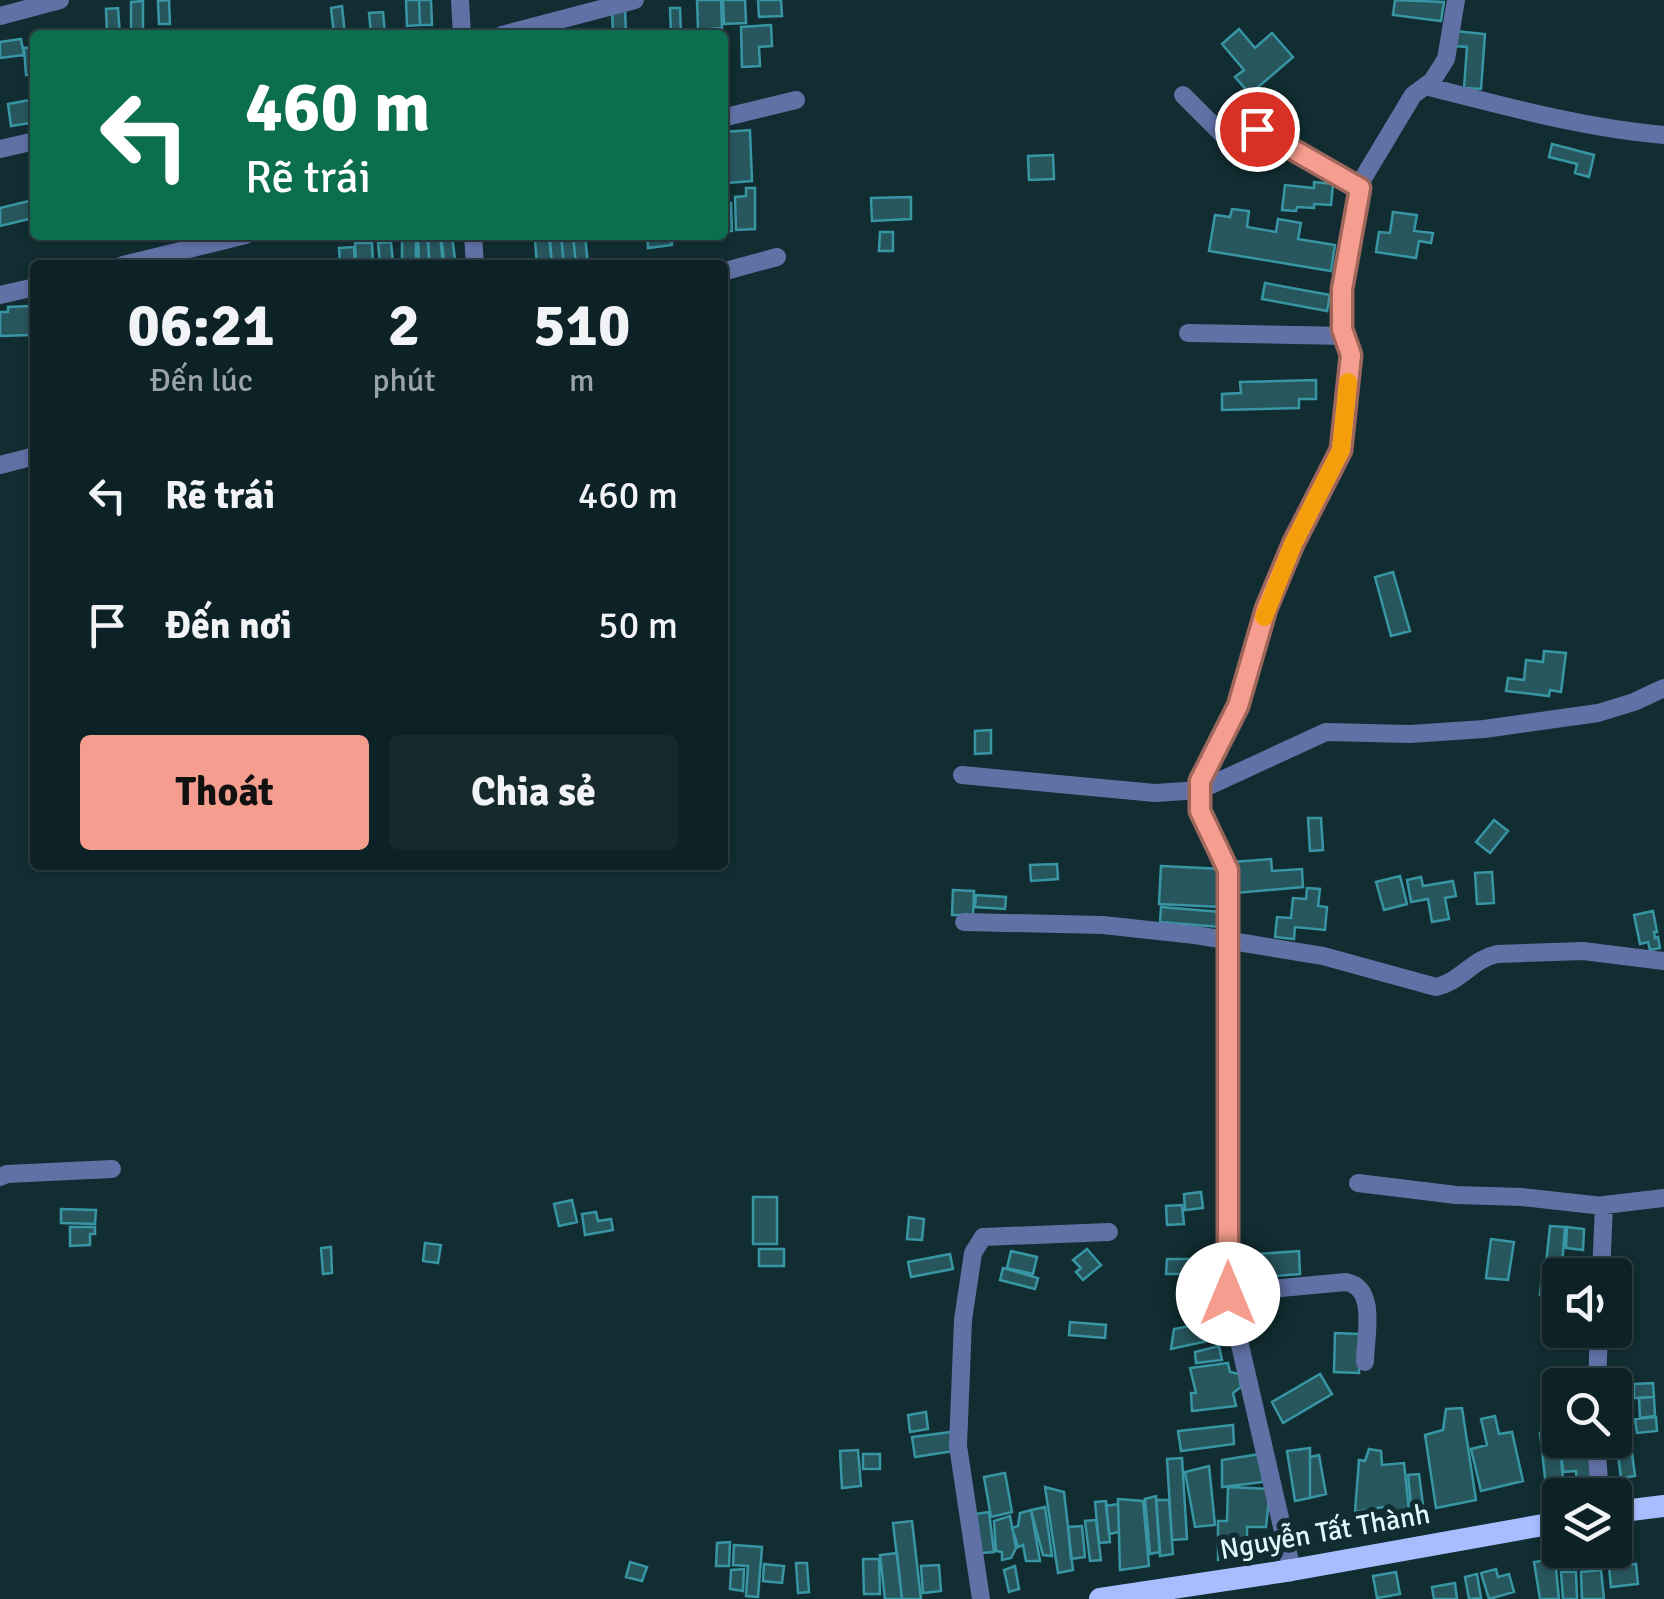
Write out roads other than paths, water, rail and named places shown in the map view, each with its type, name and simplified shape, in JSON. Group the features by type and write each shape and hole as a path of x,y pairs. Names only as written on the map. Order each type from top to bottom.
{"main road":[{"path":"1632,1511 1663,1509"},
{"name":"Nguyễn Tất Thành","path":"1100,1599 1292,1570 1542,1525"}],"street":[{"path":"0,16 60,0"},
{"path":"460,0 462,30"},
{"path":"521,30 635,0"},
{"path":"1292,1570 1228,1294 1228,870 1200,811 1200,781 1238,706 1266,609 1293,544 1341,450 1351,355 1345,336 1342,289 1360,188 1389,131 1413,95 1446,59 1456,0"},
{"path":"1425,86 1621,132 1664,135"},
{"path":"1183,95 1236,148 1245,147 1257,129 1360,188"},
{"path":"728,117 796,100"},
{"path":"0,148 30,142"},
{"path":"144,260 226,240"},
{"path":"728,270 777,257"},
{"path":"0,295 30,287"},
{"path":"1188,333 1345,336"},
{"path":"0,465 30,457"},
{"path":"962,775 1155,793 1200,790 1326,732 1410,734 1484,730 1598,712 1664,688"},
{"path":"964,922 1103,925 1230,942 1323,956 1436,986 1450,982 1484,956 1497,954 1583,951 1664,961"},
{"path":"0,1177 112,1169"},
{"path":"1358,1183 1604,1206 1609,1202 1664,1198"},
{"path":"1602,1258 1604,1206"},
{"path":"981,1599 958,1446 963,1320 973,1253 984,1237 992,1234 1109,1232"},
{"path":"1228,1294 1346,1282 1360,1286 1366,1298 1364,1362"}]}
